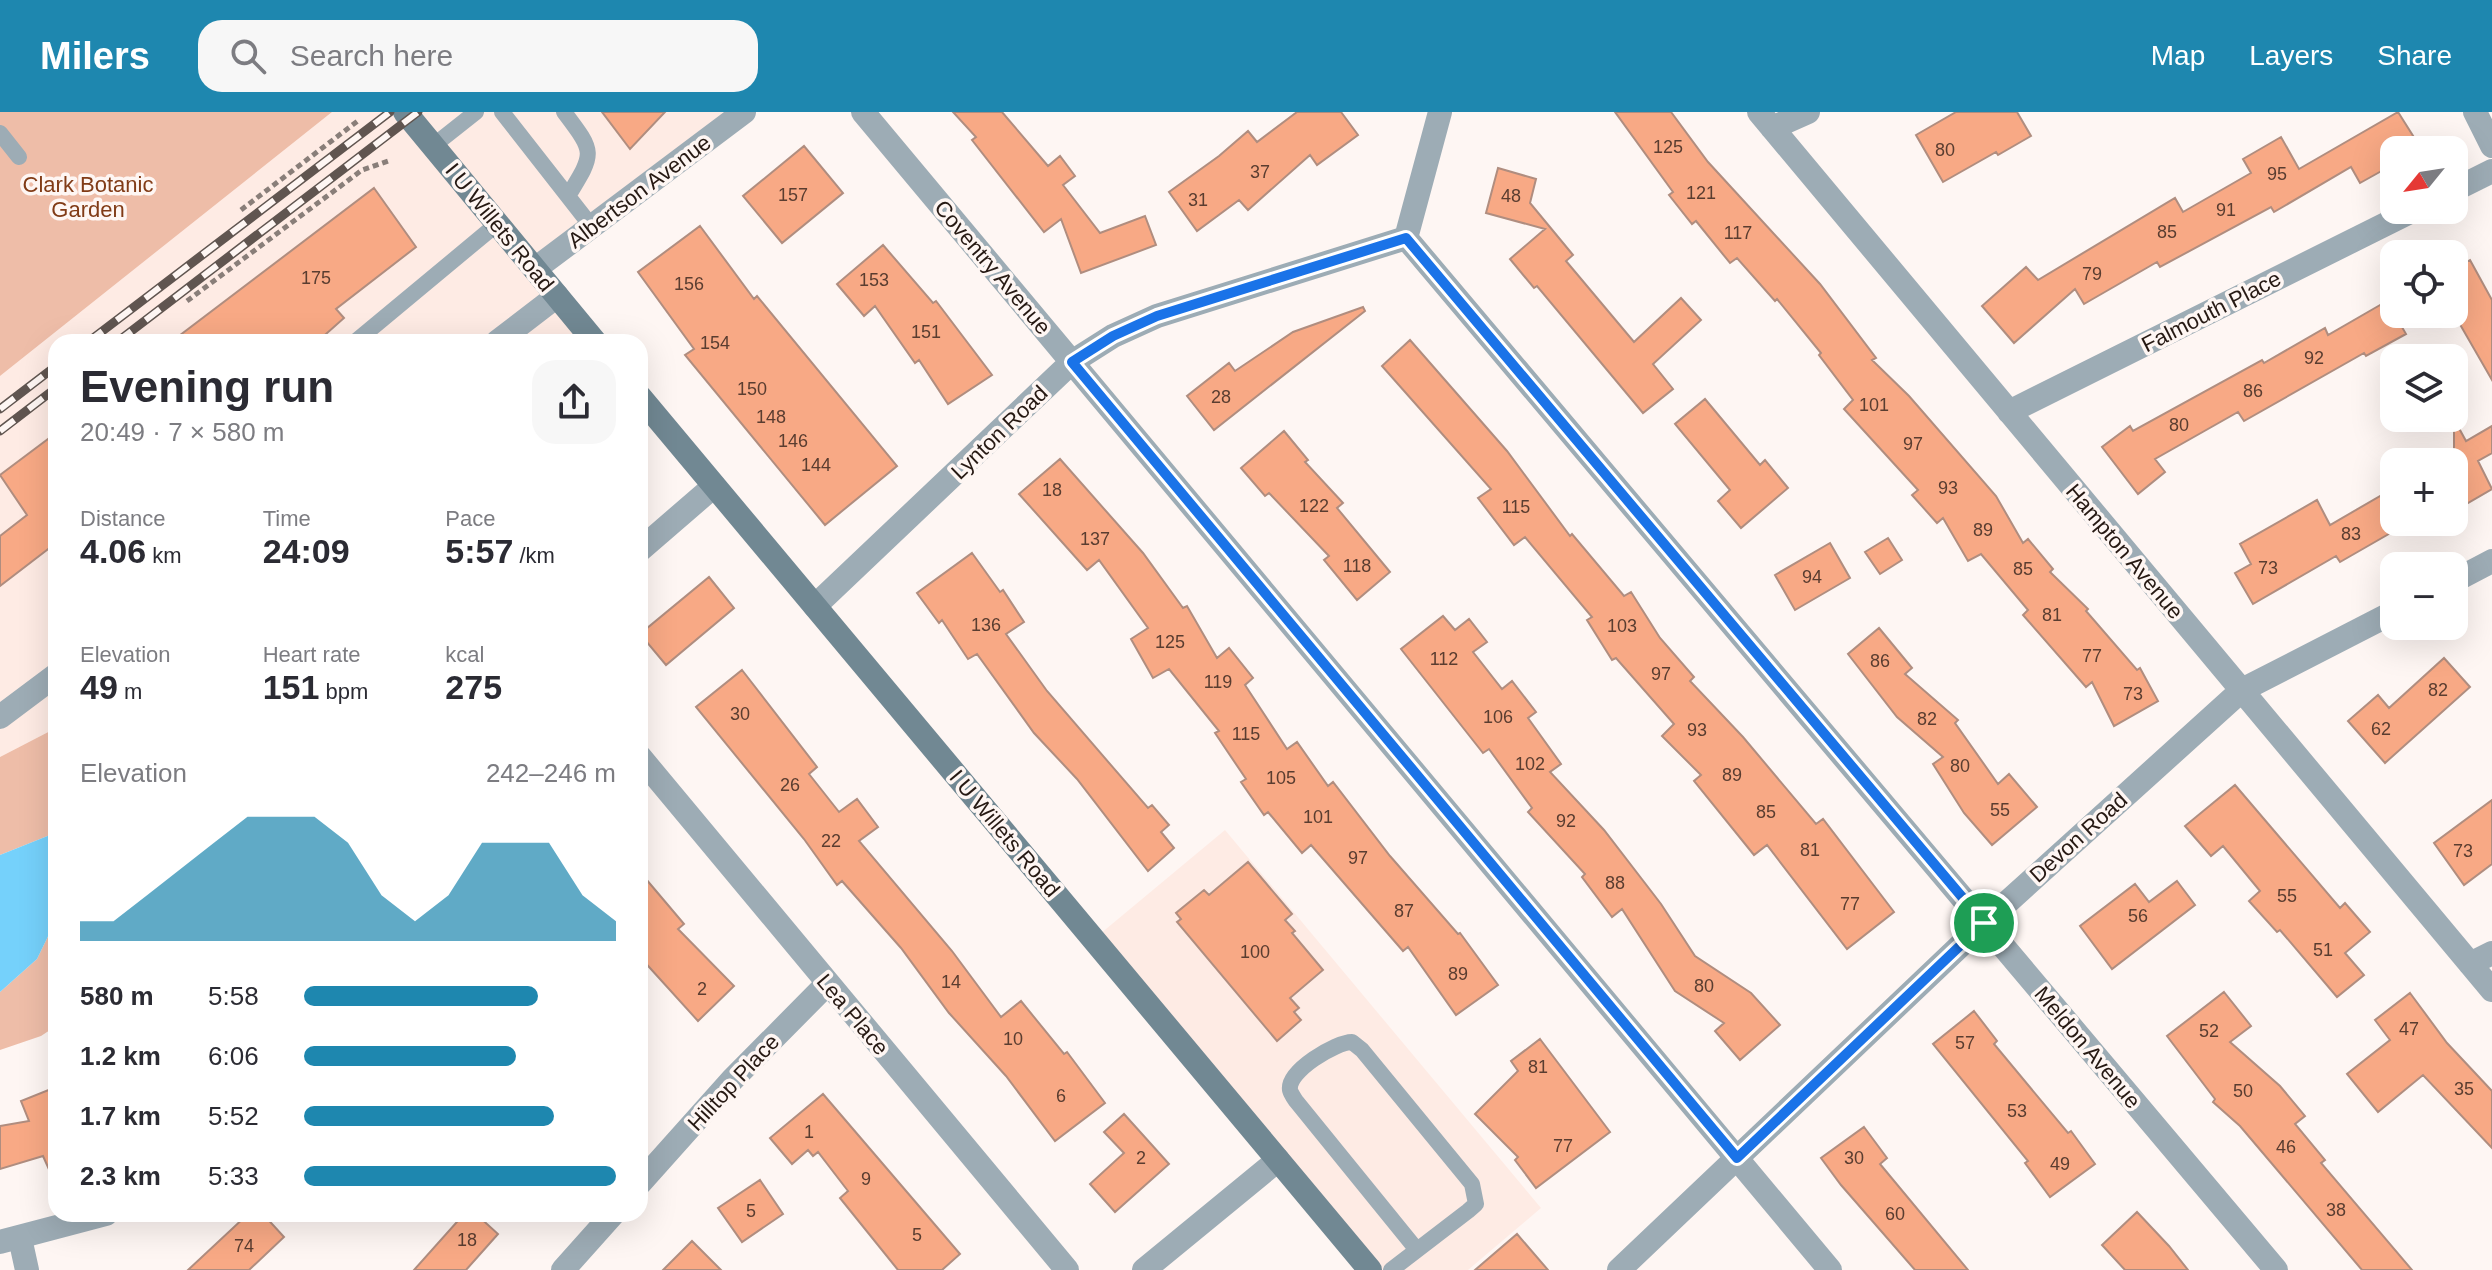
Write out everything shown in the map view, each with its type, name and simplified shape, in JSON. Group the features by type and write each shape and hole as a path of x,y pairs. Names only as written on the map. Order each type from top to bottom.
{"main road":[{"name":"I U Willets Road","path":"405,112 588,334"},
{"name":"I U Willets Road","path":"648,407 1370,1270"}],"street":[{"name":"Albertson Avenue","path":"535,269 744,112"},
{"name":"Coventry Avenue","path":"863,112 1830,1270"},
{"path":"1406,238 1440,112"},
{"path":"1765,120 1808,112"},
{"path":"2475,112 2492,146"},
{"name":"Hampton Avenue","path":"1765,120 2242,690 2481,958 2492,990"},
{"path":"2468,183 2492,171"},
{"name":"Falmouth Place","path":"2009,412 2386,224"},
{"name":"Lynton Road","path":"815,606 1072,362 1113,336 1157,316 1406,238"},
{"name":"Meldon Avenue","path":"1406,238 2276,1270"},
{"path":"507,334 557,296"},
{"path":"648,543 714,486"},
{"path":"2468,574 2492,561"},
{"name":"Devon Road","path":"1619,1270 1984,923 2242,690 2380,619"},
{"path":"0,717 48,681"},
{"name":"Lea Place","path":"648,767 1067,1270"},
{"name":"Hilltop Place","path":"648,1174 732,1080 828,983"},
{"path":"1144,1270 1278,1160"},
{"path":"27,1270 10,1240 76,1222"},
{"path":"563,1270 606,1222"}],"lane":[{"path":"433,146 476,112"},
{"path":"502,112 592,227"},
{"path":"564,112 588,144 588,163 568,196"},
{"path":"0,133 19,157"},
{"path":"365,334 497,224"},
{"path":"1391,1270 1417,1250 1476,1204 1472,1184 1362,1050 1352,1042 1342,1042 1325,1050 1304,1068 1292,1080 1290,1089 1296,1101 1417,1250"}],"path":[{"path":"241,210 359,120"},
{"path":"187,301 362,170 391,160"}],"shaded area":[{"path":"332,112 744,112 535,269 590,334 53,334"},
{"path":"48,338 48,732 0,757 0,376"},
{"path":"1225,830 1541,1208 1468,1270 1370,1270 1094,939"}],"green space":[{"name":"Clark Botanic Garden","path":"0,112 332,112 53,334 48,334 48,338 0,376"},
{"path":"48,732 48,836 0,855 0,757"},
{"path":"48,936 48,1031 0,1050 0,992 37,959"}],"water":[{"path":"48,836 48,936 37,959 0,992 0,855"}],"building":[{"path":"602,112 665,112 630,149"},
{"path":"953,112 1002,112 1048,166 1060,156 1075,176 1063,185 1100,233 1145,216 1156,245 1081,273 1061,219 1044,232 972,140 976,137"},
{"path":"1297,112 1341,112 1358,135 1317,165 1310,155 1248,210 1239,200 1197,231 1169,192 1248,131 1257,142"},
{"path":"1615,112 1671,112 1708,162 1820,284 1876,358 1872,360 1909,396 1996,496 2023,543 2028,539 2053,569 2050,572 2088,609 2086,611 2137,670 2140,668 2158,701 2114,726 2092,682 2086,687 2023,615 2028,610 1981,554 1968,561 1943,518 1937,523 1912,495 1918,490 1844,409 1853,400 1819,355 1821,353 1777,299 1775,301 1737,258 1730,263 1696,221 1692,224 1669,195 1673,192"},
{"path":"1956,112 2017,112 2031,136 1943,182 1916,135"},
{"path":"2398,112 2413,136 2380,136 2380,172 2360,183 2351,167 2274,212 2271,207 2160,267 2157,262 2084,304 2075,289 2014,343 1982,306 2026,267 2038,280 2175,198 2183,212 2251,173 2243,159 2281,137 2299,169"},
{"path":"804,146 843,193 782,243 743,196"},
{"path":"1498,168 1536,179 1530,203 1573,255 1566,261 1634,342 1681,298 1701,320 1653,364 1673,389 1643,413 1537,286 1534,288 1510,259 1545,229 1486,213"},
{"path":"374,188 416,247 336,309 344,318 326,334 182,334"},
{"path":"700,226 754,299 757,296 897,466 825,525 685,355 694,349 638,272"},
{"path":"883,245 933,303 936,301 992,375 948,404 919,360 915,363 875,306 864,316 837,284"},
{"path":"2468,261 2492,300 2492,380 2462,328 2468,328"},
{"path":"2380,305 2380,328 2403,328 2406,334 2388,344 2380,344 2380,348 2366,356 2364,353 2244,421 2238,412 2155,459 2165,472 2138,494 2102,447 2130,426 2133,431 2325,328 2328,335"},
{"path":"1363,307 1365,311 1214,430 1187,396 1229,363 1235,371 1293,332"},
{"path":"1410,340 1507,451 1570,536 1572,534 1624,596 1631,592 1660,638 1694,677 1690,681 1743,737 1816,824 1823,819 1894,912 1847,949 1767,845 1754,855 1694,781 1701,775 1662,736 1674,724 1616,658 1612,660 1587,620 1592,617 1525,537 1514,545 1478,498 1491,489 1382,366"},
{"path":"1705,399 1760,465 1765,460 1788,488 1741,528 1718,501 1730,490 1675,424"},
{"path":"2492,426 2492,453 2478,461 2492,489 2468,503 2468,448 2454,448 2454,432 2461,432 2466,441"},
{"path":"1284,431 1308,460 1305,462 1343,503 1337,508 1390,572 1357,600 1324,560 1329,556 1269,493 1265,496 1241,468"},
{"path":"48,439 48,549 0,586 0,536 27,515 0,475"},
{"path":"1060,459 1143,553 1183,608 1187,606 1217,658 1229,648 1253,678 1245,685 1287,749 1297,742 1328,786 1333,782 1390,856 1460,933 1498,985 1456,1015 1408,947 1403,951 1311,845 1302,853 1268,812 1264,815 1241,782 1246,779 1215,733 1219,731 1169,669 1153,678 1131,639 1148,628 1099,560 1087,570 1019,494"},
{"path":"2380,496 2380,536 2385,536 2340,562 2336,556 2253,604 2235,573 2251,564 2240,544 2317,500 2330,525"},
{"path":"1888,538 1902,560 1880,574 1865,552"},
{"path":"1830,543 1850,578 1795,610 1775,575"},
{"path":"972,553 1000,592 1003,590 1024,622 1006,634 1047,691 1148,808 1152,805 1169,825 1161,832 1174,848 1148,871 1077,779 1034,733 977,654 968,659 942,620 939,623 917,593"},
{"path":"709,577 734,608 666,665 648,644 648,627"},
{"path":"1443,616 1455,630 1469,619 1487,642 1473,652 1502,689 1512,681 1536,712 1528,718 1561,764 1550,772 1604,830 1661,904 1695,956 1751,993 1780,1025 1740,1060 1715,1031 1724,1023 1675,991 1622,909 1612,917 1582,877 1585,874 1528,812 1532,808 1489,749 1483,753 1401,649"},
{"path":"1879,628 1912,668 1905,674 1958,720 1955,723 1998,784 2009,774 2037,807 1992,845 1964,813 1933,764 1943,757 1897,717 1848,654"},
{"path":"2444,658 2470,687 2385,763 2348,721 2378,695 2389,708"},
{"path":"742,670 817,767 809,774 839,812 857,799 878,827 859,841 952,951 1001,1017 1021,1001 1064,1054 1067,1052 1105,1103 1055,1141 1006,1076 949,1013 901,948 842,881 837,885 804,839 696,707"},
{"path":"2235,785 2340,908 2345,903 2370,932 2345,953 2364,975 2337,997 2280,930 2277,932 2249,901 2260,891 2223,846 2211,856 2185,826"},
{"path":"2492,800 2492,864 2464,885 2434,843"},
{"path":"1248,862 1292,914 1285,920 1295,931 1292,933 1323,970 1290,998 1299,1008 1294,1012 1301,1020 1277,1041 1177,922 1181,919 1176,913 1204,890 1209,895"},
{"path":"648,881 684,924 678,929 734,986 698,1021 648,966"},
{"path":"2177,881 2195,905 2112,969 2080,926 2135,884 2149,902"},
{"path":"2224,992 2251,1026 2230,1042 2280,1086 2305,1116 2295,1124 2325,1160 2321,1163 2412,1270 2362,1270 2240,1126 2213,1102 2215,1099 2167,1036"},
{"path":"2410,993 2447,1043 2492,1091 2492,1148 2423,1075 2378,1112 2347,1074 2390,1040 2375,1020"},
{"path":"1974,1011 1997,1041 1994,1044 2068,1133 2071,1131 2095,1164 2050,1197 2025,1163 2028,1161 1933,1044"},
{"path":"1540,1039 1610,1132 1536,1188 1515,1160 1518,1157 1475,1114 1518,1071 1511,1061"},
{"path":"48,1090 48,1167 43,1156 0,1169 0,1126 29,1121 21,1101"},
{"path":"823,1094 960,1254 942,1270 898,1270 840,1198 848,1191 818,1152 813,1156 808,1150 792,1164 770,1138"},
{"path":"1124,1114 1169,1164 1115,1212 1090,1184 1124,1153 1104,1132"},
{"path":"1864,1127 1887,1158 1880,1164 1968,1270 1915,1270 1821,1158"},
{"path":"760,1180 783,1214 742,1242 718,1208"},
{"path":"2137,1212 2188,1270 2125,1270 2102,1245"},
{"path":"239,1222 270,1222 284,1237 249,1270 188,1270"},
{"path":"457,1222 485,1222 498,1234 466,1270 414,1270"},
{"path":"1517,1234 1548,1270 1475,1270"},
{"path":"692,1241 721,1270 663,1270"}],"railway":[{"path":"99,334 390,112"},
{"path":"127,334 418,112"},
{"path":"0,409 48,372"},
{"path":"0,431 48,394"}],"route":[{"path":"1406,238 1984,923 1737,1158 1072,362 1113,336 1157,316 1406,238"}]}
